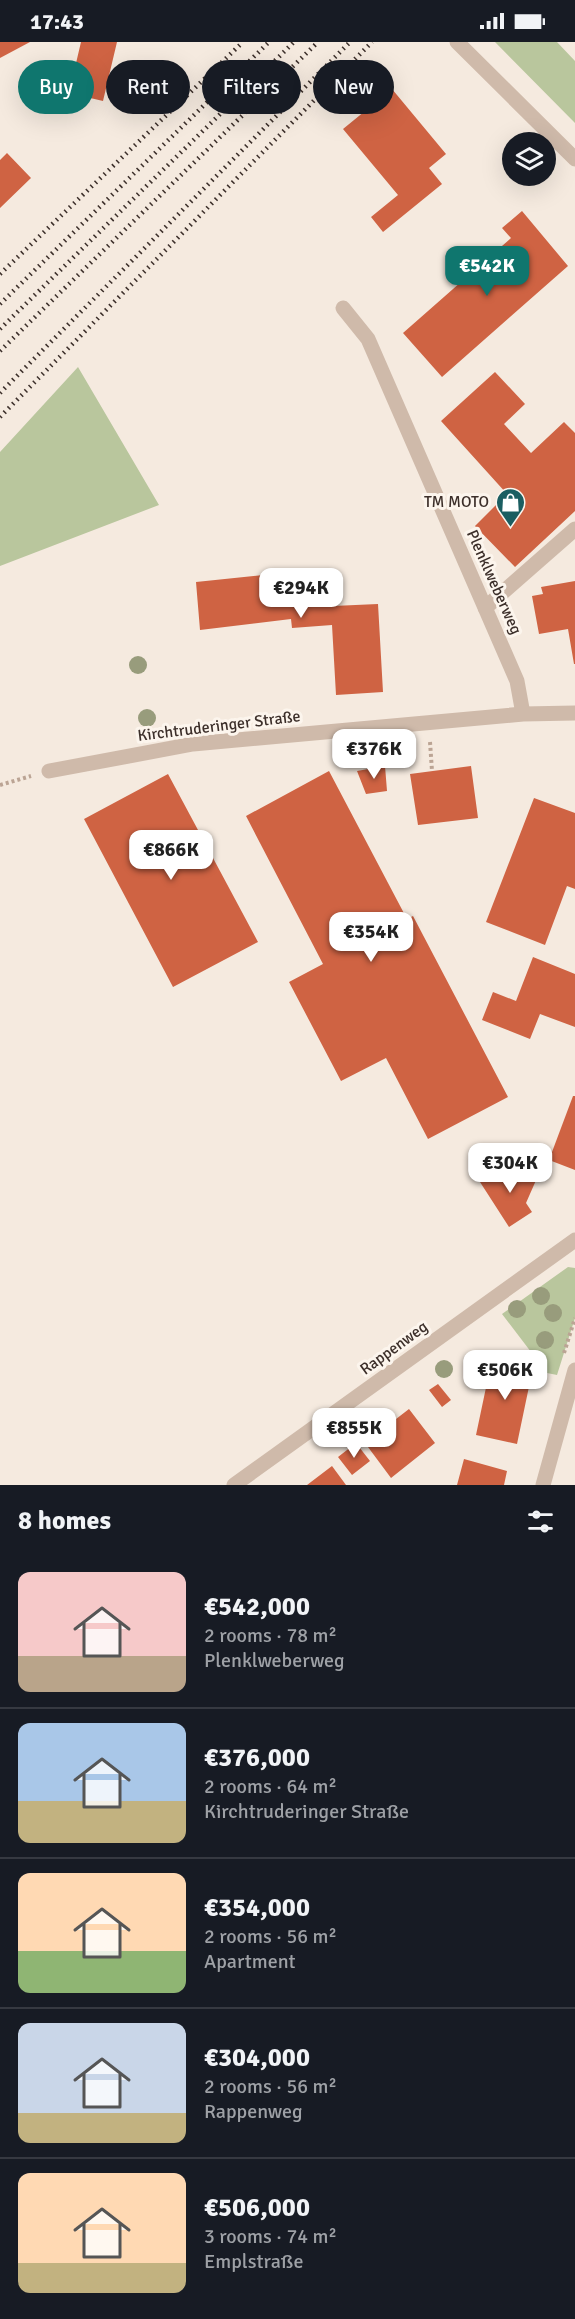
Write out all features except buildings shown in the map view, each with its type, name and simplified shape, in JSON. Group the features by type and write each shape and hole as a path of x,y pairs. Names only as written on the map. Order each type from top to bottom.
{"street":[{"path":"458,43 575,159"},
{"name":"Plenklweberweg","path":"342,308 368,339 517,681 523,714"},
{"path":"485,608 575,529"},
{"name":"Kirchtruderinger Straße","path":"49,771 193,744 523,714 575,713"},
{"name":"Rappenweg","path":"234,1485 575,1240"},
{"path":"543,1485 575,1370"}],"path":[{"path":"430,733 432,771"},
{"path":"0,785 49,771"},
{"path":"560,1364 575,1318"}],"green space":[{"path":"495,42 557,42 575,61 575,123"},
{"path":"78,367 159,505 0,566 0,452"},
{"path":"568,1267 575,1268 575,1318 557,1375 547,1373 502,1314"}],"railway":[{"path":"0,274 243,42"},
{"path":"0,304 269,42"},
{"path":"0,329 294,42"},
{"path":"0,351 318,42"},
{"path":"0,393 350,42"},
{"path":"0,417 372,42"}],"place":[{"name":"TM MOTO","path":"510,528"}]}
